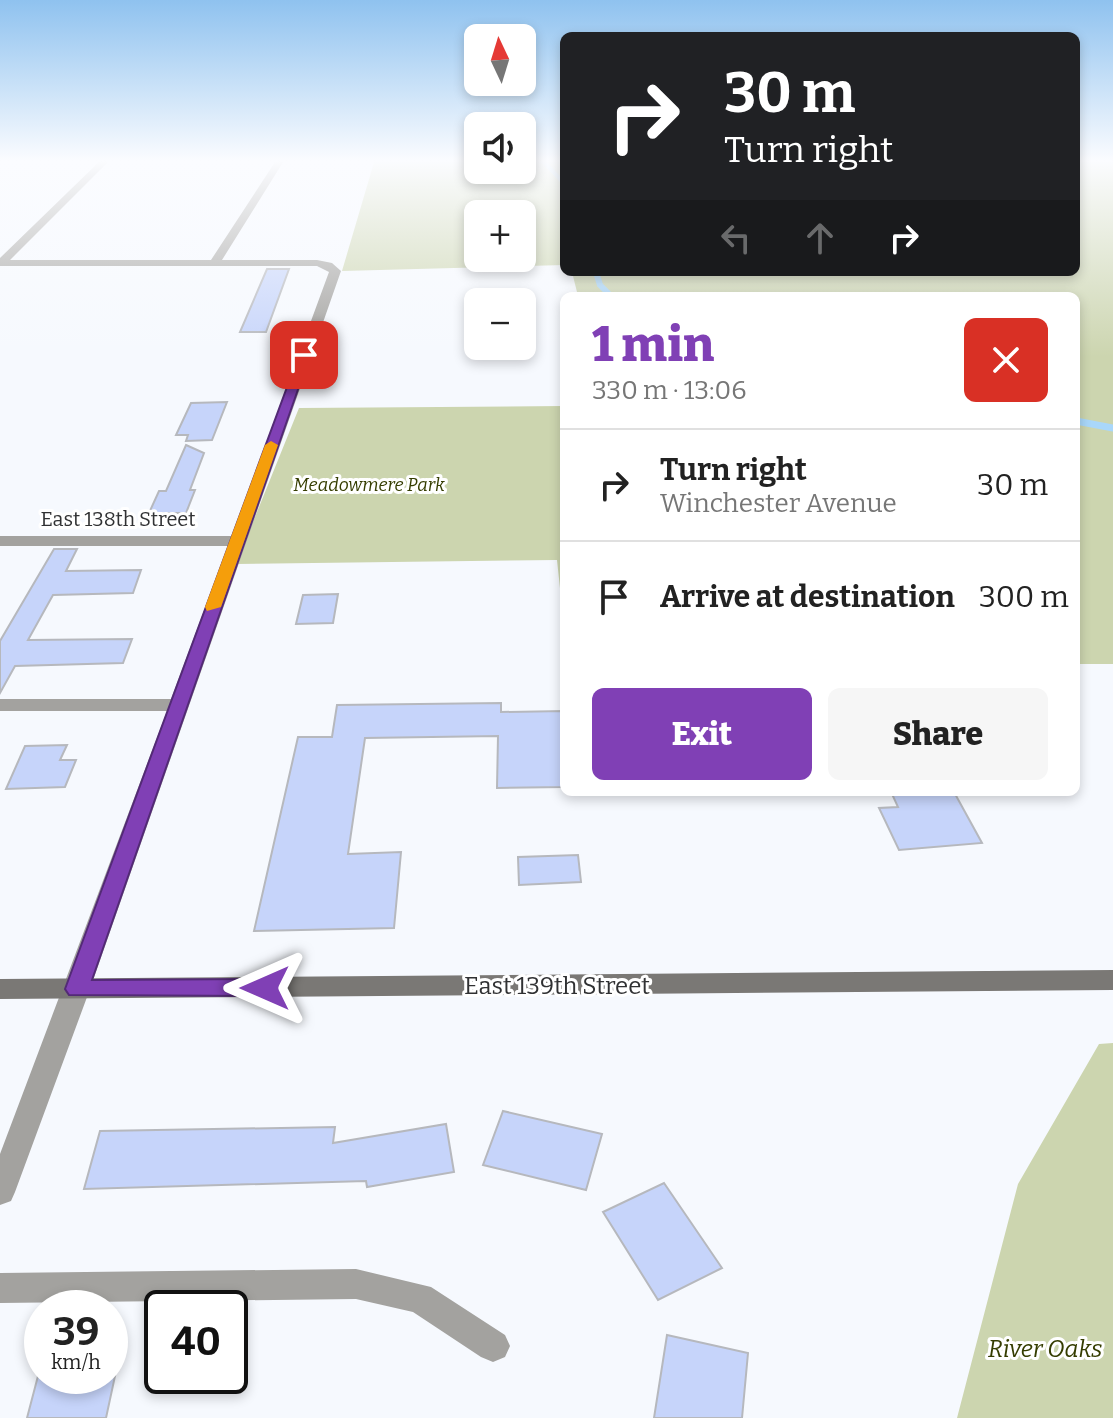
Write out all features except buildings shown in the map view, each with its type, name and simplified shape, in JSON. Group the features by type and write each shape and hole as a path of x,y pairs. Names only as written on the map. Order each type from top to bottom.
{"street":[{"path":"0,263 39,225"},
{"path":"214,263 238,225"},
{"path":"0,263 328,265 335,271 77,989 0,1192"},
{"name":"East 138th Street","path":"0,541 237,541"},
{"path":"0,705 177,705"},
{"name":"East 139th Street","path":"0,989 1113,980"},
{"path":"0,1288 356,1284 420,1298 493,1346"}],"green space":[{"path":"356,225 464,225 464,268 342,271"},
{"path":"536,225 560,225 560,265 536,266"},
{"path":"1080,225 1113,225 1113,664 1080,664 1080,292 577,292 573,276 1080,276"},
{"name":"Meadowmere Park","path":"560,406 560,588 557,560 236,564 299,408"},
{"name":"River Oaks","path":"1113,1043 1113,1418 957,1418 1018,1184 1099,1044"}],"waterway":[{"path":"597,276 607,292"},
{"path":"1080,422 1113,428"}],"slow traffic":[{"path":"213,607 271,445"}],"route":[{"path":"265,988 77,989 304,355"}]}
